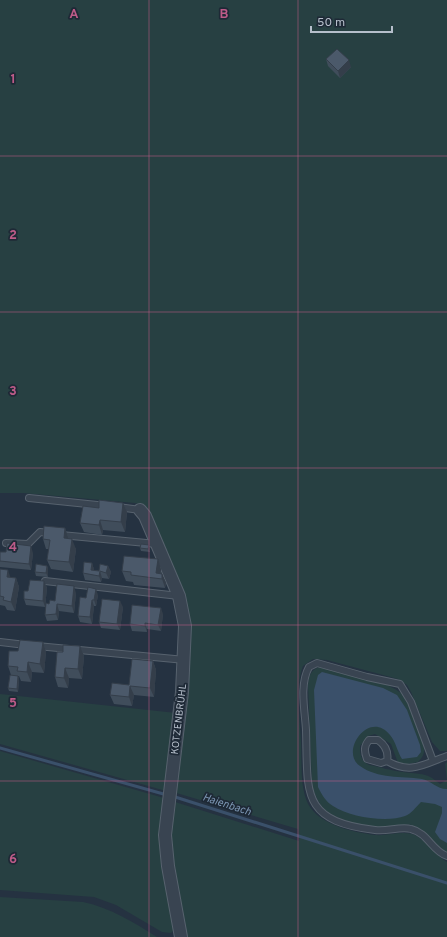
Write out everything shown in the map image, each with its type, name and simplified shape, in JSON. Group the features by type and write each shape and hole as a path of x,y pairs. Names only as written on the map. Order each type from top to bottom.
{"street":[{"name":"KOTZENBRÜHL","path":"140,510 145,516 180,596 184,616 185,660 169,796 166,850 181,937"}],"lane":[{"path":"29,498 140,510"},
{"path":"6,543 28,544 40,532 157,544"},
{"path":"45,581 180,596"},
{"path":"0,642 185,660"},
{"path":"433,761 411,702 400,684 367,678 316,663 308,667 304,694 308,791 314,804 323,814 335,821 374,830 416,830 447,856"},
{"path":"387,761 400,767 416,768 447,756"}],"green space":[{"path":"0,0 447,0 447,751 440,751 432,742 407,685 398,679 327,660 313,659 303,666 299,683 299,714 302,778 304,792 310,808 325,821 356,832 375,835 403,833 412,834 425,842 447,862 447,937 185,937 170,854 172,801 299,841 298,829 173,792 189,636 144,506 135,503 23,493 0,493"},
{"path":"319,667 387,685 403,695 424,746 424,751 421,758 418,762 407,764 398,763 391,744 375,734 368,736 360,746 361,755 364,762 369,765 395,771 426,775 440,784 447,780 447,853 417,827 408,825 384,828 361,825 331,814 320,804 312,786 308,685 310,674"},
{"path":"0,694 176,713 166,791 0,744"},
{"path":"0,751 164,798 174,930 171,933 162,932 116,905 94,897 0,890"},
{"path":"447,762 447,780 445,764"},
{"path":"0,897 83,902 112,912 157,937 0,937"}],"water":[{"path":"322,672 383,688 397,695 407,710 420,745 421,752 417,757 402,759 390,735 382,728 374,727 366,730 359,736 355,743 353,752 354,760 360,766 374,773 422,779 429,781 440,788 447,789 447,843 440,839 435,832 442,813 442,807 435,804 421,802 405,816 379,819 358,816 340,810 324,798 318,787 314,690 318,675"}],"building":[{"path":"337,49 349,60 338,71 326,59"},
{"path":"99,500 123,503 121,522 100,520 99,525 80,523 83,506 99,508"},
{"path":"44,526 65,528 64,538 72,539 69,562 47,560 50,540 43,539"},
{"path":"7,543 31,546 29,564 0,561 0,552 6,552"},
{"path":"141,544 149,545 148,549 140,548"},
{"path":"124,556 158,559 156,573 162,574 162,579 131,575 131,572 122,571"},
{"path":"84,562 92,563 91,570 99,571 100,564 108,566 106,573 100,571 99,576 83,573"},
{"path":"36,564 47,566 46,573 35,572"},
{"path":"0,569 8,570 7,577 16,578 11,602 3,600 4,597 0,596"},
{"path":"30,580 44,581 43,601 24,599 24,591 28,591"},
{"path":"57,584 74,586 72,606 57,604 56,614 45,615 46,603 49,604 50,600 55,601"},
{"path":"88,587 96,589 94,600 92,600 90,617 78,616 80,597 86,598"},
{"path":"102,599 120,601 117,624 99,622"},
{"path":"132,605 161,608 158,625 145,623 145,626 130,624"},
{"path":"20,640 43,642 40,664 28,662 27,672 17,671 18,667 8,666 9,651 18,651"},
{"path":"63,645 80,646 78,669 65,668 64,678 55,677 57,652 63,652"},
{"path":"132,659 153,661 150,688 130,686 129,697 110,695 112,683 129,685"},
{"path":"10,675 18,676 17,689 8,688"}],"waterway":[{"name":"Haienbach","path":"0,748 167,795"},
{"name":"Haienbach","path":"172,796 447,883"}]}
